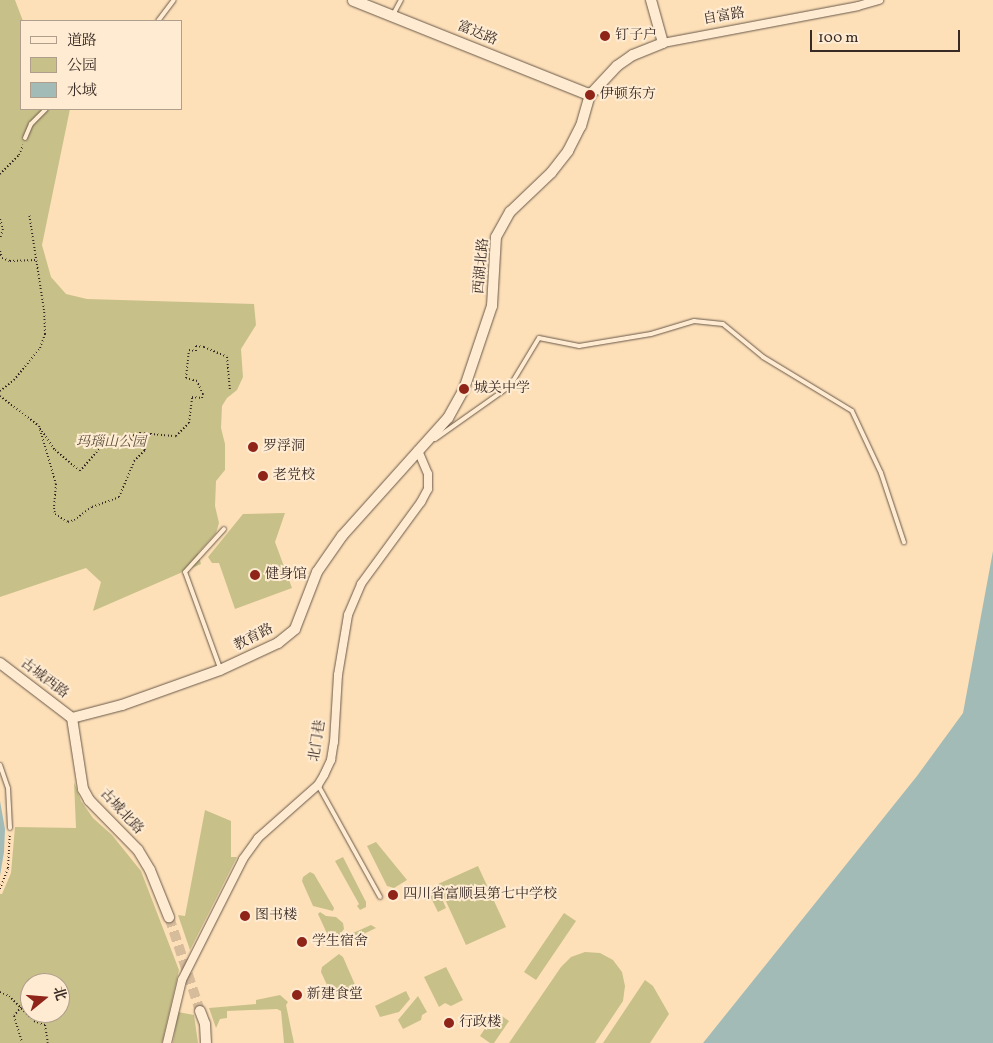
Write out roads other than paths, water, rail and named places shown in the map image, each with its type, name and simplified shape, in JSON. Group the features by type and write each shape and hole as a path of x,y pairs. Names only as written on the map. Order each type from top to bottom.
{"main road":[{"name":"富达路","path":"353,0 590,95"}],"street":[{"path":"651,0 664,42"},
{"name":"自富路","path":"590,95 617,66 633,55 664,42 858,6 879,0"},
{"name":"西湖北路","path":"418,450 448,418 464,389 492,306 496,237 510,212 551,173 568,151 581,126 590,95"},
{"name":"教育路","path":"72,718 122,705 220,670 278,643 295,629 317,572 342,536 418,450"},
{"name":"北门巷","path":"167,1043 182,980 244,859 258,838 272,824 318,785 331,760 338,675 348,615 361,584 422,502 428,489 428,474 418,450"},
{"name":"古城西路","path":"0,663 72,718"},
{"name":"古城北路","path":"72,718 83,789 89,800 138,850 150,870 170,917"},
{"path":"200,1011 205,1024 206,1043"}],"lane":[{"path":"159,20 174,0"},
{"path":"393,16 401,0"},
{"path":"25,138 31,124 45,110"},
{"path":"418,450 510,386 539,338 579,346 650,334 694,321 723,324 762,357 852,411 881,473 904,542"},
{"path":"220,670 185,572 224,530"},
{"path":"0,765 8,788 10,828"},
{"path":"318,785 380,897"}],"water":[{"path":"993,551 993,1043 703,1043 917,776 963,713"},
{"path":"0,801 5,829 0,876"}],"tunnel":[{"path":"169,917 200,1011"}],"place":[{"name":"钉子户","path":"605,36"},
{"name":"伊顿东方","path":"590,95"},
{"name":"城关中学","path":"464,389"},
{"name":"罗浮洞","path":"253,447"},
{"name":"老党校","path":"263,476"},
{"name":"健身馆","path":"255,575"},
{"name":"四川省富顺县第七中学校","path":"393,895"},
{"name":"图书楼","path":"245,916"},
{"name":"学生宿舍","path":"302,942"},
{"name":"新建食堂","path":"297,995"},
{"name":"行政楼","path":"449,1023"}],"park label":[{"name":"玛瑙山公园","path":"111,443"}]}
